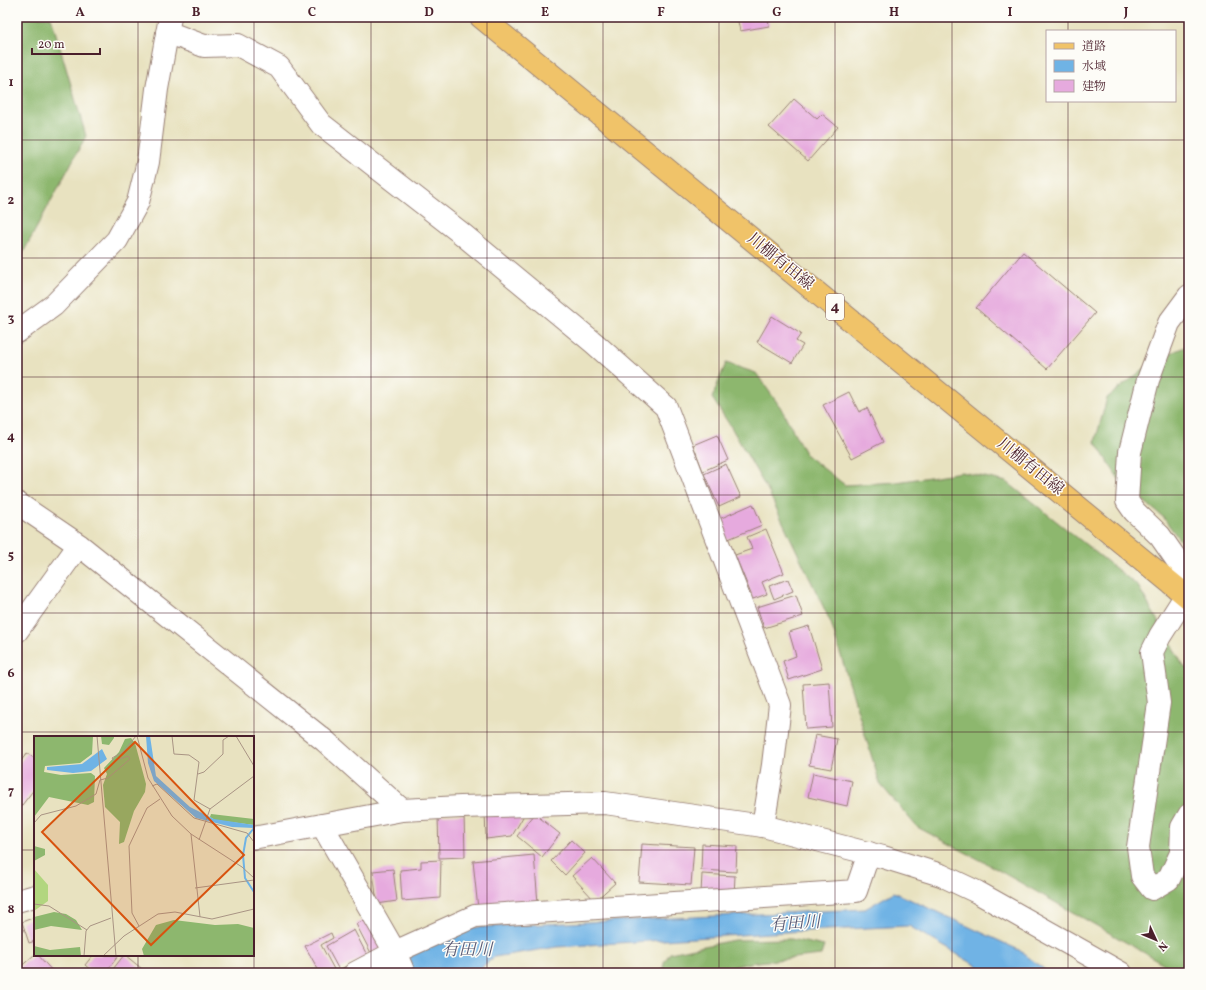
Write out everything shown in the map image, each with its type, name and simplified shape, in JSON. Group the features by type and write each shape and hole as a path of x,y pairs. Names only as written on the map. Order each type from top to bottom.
{"main road":[{"name":"川棚有田線","path":"481,17 1187,596"}],"street":[{"path":"17,332 54,305 117,240 138,202 148,162 157,89 168,25 204,46 238,45 279,67 321,124 461,233 588,338 666,407 780,705 773,765 763,826"},
{"path":"1189,296 1169,323 1148,380 1130,452 1127,501 1134,511 1160,536 1181,566 1187,596 1160,636 1152,652 1159,703 1138,847 1142,876 1152,889 1169,879 1181,853 1182,827 1189,815"},
{"path":"17,503 79,545 325,741 402,810"},
{"path":"17,632 79,545"},
{"path":"254,838 402,810 605,803 763,826 869,853 941,875 977,892 1122,973"},
{"path":"322,825 395,952 404,973"},
{"path":"355,973 395,952 475,916 856,891 869,853"},
{"path":"17,901 34,896"}],"green space":[{"path":"17,17 51,17 86,136 17,264"},
{"path":"1189,345 1189,553 1163,517 1120,481 1095,442 1107,398 1155,360"},
{"path":"726,363 756,373 781,408 806,455 845,485 897,482 962,472 1007,482 1138,586 1184,667 1189,669 1189,973 1180,973 984,862 917,827 880,784 831,623 769,493 731,427 712,398"},
{"path":"791,939 824,946 821,955 749,963 707,973 676,973 663,971 664,962 670,953 734,940"}],"water":[{"name":"有田川","path":"894,892 1019,950 1049,973 989,973 909,926 785,932 557,947 494,957 475,973 366,973 461,928 865,909"}],"building":[{"path":"737,17 768,17 769,26 740,31"},
{"path":"787,17 802,17 802,18 788,20"},
{"path":"794,99 817,119 822,114 838,127 808,161 769,127"},
{"path":"1023,252 1095,313 1047,369 976,308"},
{"path":"772,316 801,334 796,341 803,345 792,363 757,342"},
{"path":"849,392 859,412 867,408 883,442 852,458 823,405"},
{"path":"717,435 728,460 703,471 693,445"},
{"path":"726,464 741,497 719,507 704,474"},
{"path":"753,504 762,525 726,540 717,520"},
{"path":"766,529 784,573 762,582 767,594 753,599 735,555 752,549 747,537"},
{"path":"788,579 793,591 774,599 769,586"},
{"path":"796,595 803,616 764,628 757,607"},
{"path":"809,626 822,669 789,680 783,661 796,656 789,632"},
{"path":"829,682 832,727 806,729 803,684"},
{"path":"815,735 837,739 831,769 809,765"},
{"path":"27,753 34,758 34,789 19,809 17,807 17,766"},
{"path":"813,773 852,781 847,806 808,797"},
{"path":"527,810 512,836 486,839 485,812"},
{"path":"464,814 465,857 439,858 438,815"},
{"path":"535,814 560,834 542,857 517,836"},
{"path":"571,840 585,853 565,875 551,861"},
{"path":"642,844 694,847 691,885 639,882"},
{"path":"702,844 737,846 736,872 701,870"},
{"path":"534,855 538,903 478,909 473,861"},
{"path":"592,858 615,883 595,901 572,876"},
{"path":"441,860 440,898 402,901 400,870 421,868 421,861"},
{"path":"393,869 397,901 377,904 373,871"},
{"path":"702,874 735,876 734,895 701,893"},
{"path":"34,917 34,941 29,943 22,922"},
{"path":"369,918 384,947 371,953 356,924"},
{"path":"354,930 367,955 339,970 326,946"},
{"path":"331,933 333,938 321,945 336,973 320,973 305,946"},
{"path":"34,955 39,956 54,973 17,973 17,970"},
{"path":"92,956 118,956 105,973 94,973 85,965"},
{"path":"123,956 126,956 147,973 110,973"}]}
